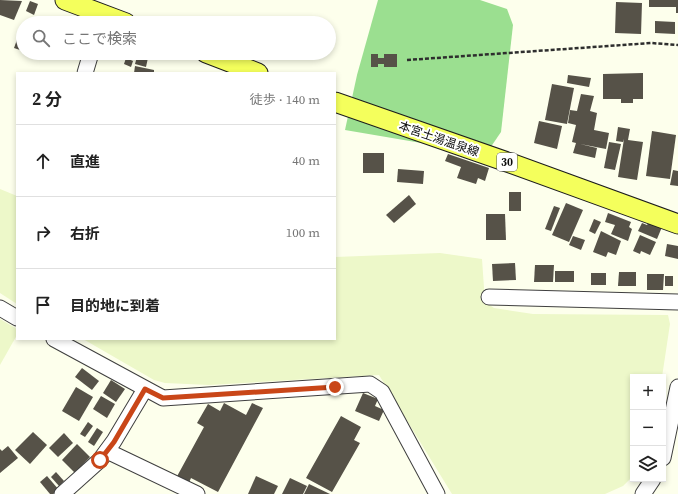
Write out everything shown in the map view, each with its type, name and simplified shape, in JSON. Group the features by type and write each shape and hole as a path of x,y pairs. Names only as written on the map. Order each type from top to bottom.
{"main road":[{"path":"64,0 96,16"},
{"path":"224,60 255,72"},
{"name":"本宮土湯温泉線","path":"336,102 513,164 678,224"}],"street":[{"path":"85,72 90,60"},
{"path":"489,297 678,302"},
{"path":"0,308 16,317"},
{"path":"57,340 163,398 370,384 382,392 437,494"},
{"path":"666,446 678,387"},
{"path":"62,494 100,460 145,389"},
{"path":"107,450 197,494"},
{"path":"643,494 651,482"}],"path":[{"path":"407,60 651,43 678,45"}],"green space":[{"path":"378,0 480,0 507,9 513,25 501,132 486,154 345,130 357,75"},
{"path":"0,189 16,196 16,303 0,293"},
{"path":"440,253 482,259 485,302 494,308 533,314 668,315 670,324 662,374 630,374 630,479 623,486 605,494 452,494 379,375 209,385 165,383 154,380 85,340 336,340 336,257"},
{"path":"0,319 16,328 16,337 0,365"}],"building":[{"path":"0,0 22,1 14,20 0,15"},
{"path":"649,0 678,0 678,13 676,13 676,7 649,7"},
{"path":"30,1 38,4 34,15 26,11"},
{"path":"616,2 642,3 641,34 615,33"},
{"path":"655,21 675,22 675,34 655,33"},
{"path":"371,54 378,54 378,58 384,58 384,54 397,54 397,67 384,67 384,64 378,64 378,67 371,67"},
{"path":"125,60 133,61 131,67 124,64"},
{"path":"136,60 148,60 146,67 135,64"},
{"path":"135,66 154,70 154,72 134,72"},
{"path":"643,73 643,99 633,99 633,103 621,103 621,99 603,99 603,74"},
{"path":"568,75 591,78 589,87 567,83"},
{"path":"552,84 574,88 567,124 545,120"},
{"path":"581,94 594,96 590,111 597,113 594,130 609,133 606,149 580,144 597,148 595,158 573,153 576,143 572,142 576,125 568,123 570,110 577,111"},
{"path":"539,121 562,126 557,149 534,143"},
{"path":"618,127 630,129 628,140 643,142 637,180 618,177 624,139 623,142 616,141"},
{"path":"652,131 676,135 670,179 646,176"},
{"path":"609,142 621,144 615,170 604,168"},
{"path":"363,153 384,153 384,173 363,173"},
{"path":"448,154 489,168 485,181 478,178 476,184 457,178 461,167 445,161"},
{"path":"398,169 424,171 423,184 397,182"},
{"path":"673,170 678,171 678,186 670,185"},
{"path":"509,192 521,192 521,211 509,211"},
{"path":"409,195 416,204 394,223 386,215"},
{"path":"566,203 583,210 569,242 552,235"},
{"path":"554,206 560,208 551,231 545,229"},
{"path":"608,213 631,222 629,227 632,229 628,241 611,234 615,225 605,222"},
{"path":"486,214 505,214 506,240 486,240"},
{"path":"594,219 601,222 595,234 589,231"},
{"path":"649,222 662,227 657,239 638,231 642,223 647,225"},
{"path":"601,231 621,241 616,255 608,252 606,257 593,252"},
{"path":"640,235 656,242 650,255 641,251 640,254 633,251"},
{"path":"573,236 585,240 581,250 569,245"},
{"path":"667,244 678,246 678,259 665,256"},
{"path":"515,263 516,280 493,281 492,264"},
{"path":"535,265 554,265 553,282 534,282"},
{"path":"555,271 574,271 574,282 555,282"},
{"path":"619,272 636,272 636,286 618,286"},
{"path":"591,273 606,273 606,285 591,285"},
{"path":"647,274 664,274 663,290 647,290"},
{"path":"665,276 673,276 673,286 665,286"},
{"path":"82,368 99,381 92,390 75,377"},
{"path":"111,380 125,389 116,402 103,393"},
{"path":"76,387 93,397 79,421 62,411"},
{"path":"363,393 378,399 375,406 384,410 379,421 355,411"},
{"path":"101,396 115,404 107,418 93,409"},
{"path":"224,403 246,415 252,403 263,408 218,492 191,478 187,487 175,480 204,427 197,423 208,404 220,411"},
{"path":"341,416 361,427 354,440 360,443 332,492 306,478"},
{"path":"88,422 93,426 85,437 80,434"},
{"path":"97,428 103,432 94,446 88,442"},
{"path":"33,432 47,445 30,464 15,450"},
{"path":"64,433 73,443 58,457 49,448"},
{"path":"77,444 90,457 75,473 62,460"},
{"path":"8,446 18,458 0,473 0,449 2,451"},
{"path":"56,472 64,481 59,486 51,477"},
{"path":"47,476 59,490 53,494 50,494 40,482"},
{"path":"256,476 278,486 274,494 248,494"},
{"path":"290,478 307,486 303,494 282,494"},
{"path":"309,484 330,494 304,494"}],"route":[{"path":"100,460 114,442 145,389 163,398 335,387"}]}
